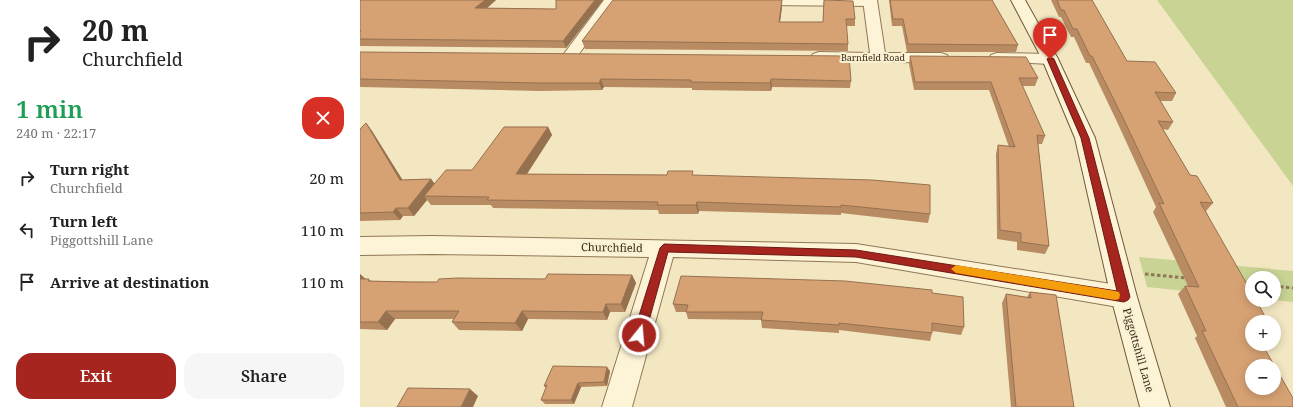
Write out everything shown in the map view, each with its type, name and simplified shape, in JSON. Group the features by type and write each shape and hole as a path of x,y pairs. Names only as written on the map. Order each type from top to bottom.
{"street":[{"name":"Piggottshill Lane","path":"1018,0 1050,59 1085,138 1124,297 1155,407"},
{"path":"571,55 612,2"},
{"path":"870,2 878,57"},
{"path":"555,55 587,55"},
{"name":"Barnfield Road","path":"807,57 958,58"},
{"path":"982,58 1050,59"},
{"name":"Churchfield","path":"360,246 440,245 664,248 856,254 1124,297"},
{"path":"618,407 664,248"}],"lane":[{"path":"752,3 870,2"}],"path":[{"path":"1118,272 1190,278"},
{"path":"1236,283 1245,284"},
{"path":"1281,287 1293,288"}],"green space":[{"path":"1157,0 1293,0 1293,186"},
{"path":"1139,257 1293,271 1293,302 1281,301 1281,271 1245,271 1245,297 1147,287"}],"building":[{"path":"360,0 485,0 475,8 556,9 556,0 595,0 563,41 360,39"},
{"path":"613,0 782,0 779,22 823,22 824,0 853,1 855,19 846,19 848,44 582,41"},
{"path":"890,0 992,0 1018,45 908,44 903,19 893,19"},
{"path":"1057,0 1092,0 1127,61 1155,62 1176,93 1155,92 1173,122 1158,121 1190,175 1197,176 1213,203 1200,202 1245,281 1245,307 1260,307 1264,315 1245,315 1245,351 1266,351 1271,359 1245,359 1245,395 1281,395 1281,377 1293,398 1293,407 1238,407 1202,331 1206,331 1185,286 1199,287 1159,203 1164,204 1092,56 1090,56 1077,29 1073,29 1064,10 1061,10"},
{"path":"360,52 849,56 851,81 771,79 770,83 601,79 599,83 537,83 360,79"},
{"path":"910,56 1026,57 1038,78 1019,78 1045,136 1037,135 1049,246 1021,242 1021,233 1000,230 998,145 1015,147 991,82 915,82"},
{"path":"366,123 400,180 431,179 408,208 396,208 393,212 360,213 360,129"},
{"path":"504,127 548,127 516,174 667,175 668,171 693,171 692,175 872,180 930,185 930,214 841,205 841,207 697,202 696,205 657,205 658,202 487,200 489,197 424,196 446,170 472,170"},
{"path":"548,274 632,275 621,304 606,304 603,312 522,311 515,323 452,322 459,311 386,311 378,322 360,322 360,279 369,279 368,281 437,282 439,279 457,278 545,279"},
{"path":"681,276 845,281 932,290 932,293 963,297 964,327 932,323 932,333 839,323 839,325 761,320 763,312 686,312 688,305 673,304"},
{"path":"1030,292 1056,295 1074,407 1016,407 1006,294 1031,298"},
{"path":"553,366 607,367 604,382 578,383 571,400 541,400 547,385 544,386"},
{"path":"408,388 470,389 461,407 397,407"}],"slow traffic":[{"path":"956,269 1115,295"}],"route":[{"path":"639,335 664,248 800,251 856,254 914,262 1124,297 1085,138 1050,59"}]}
